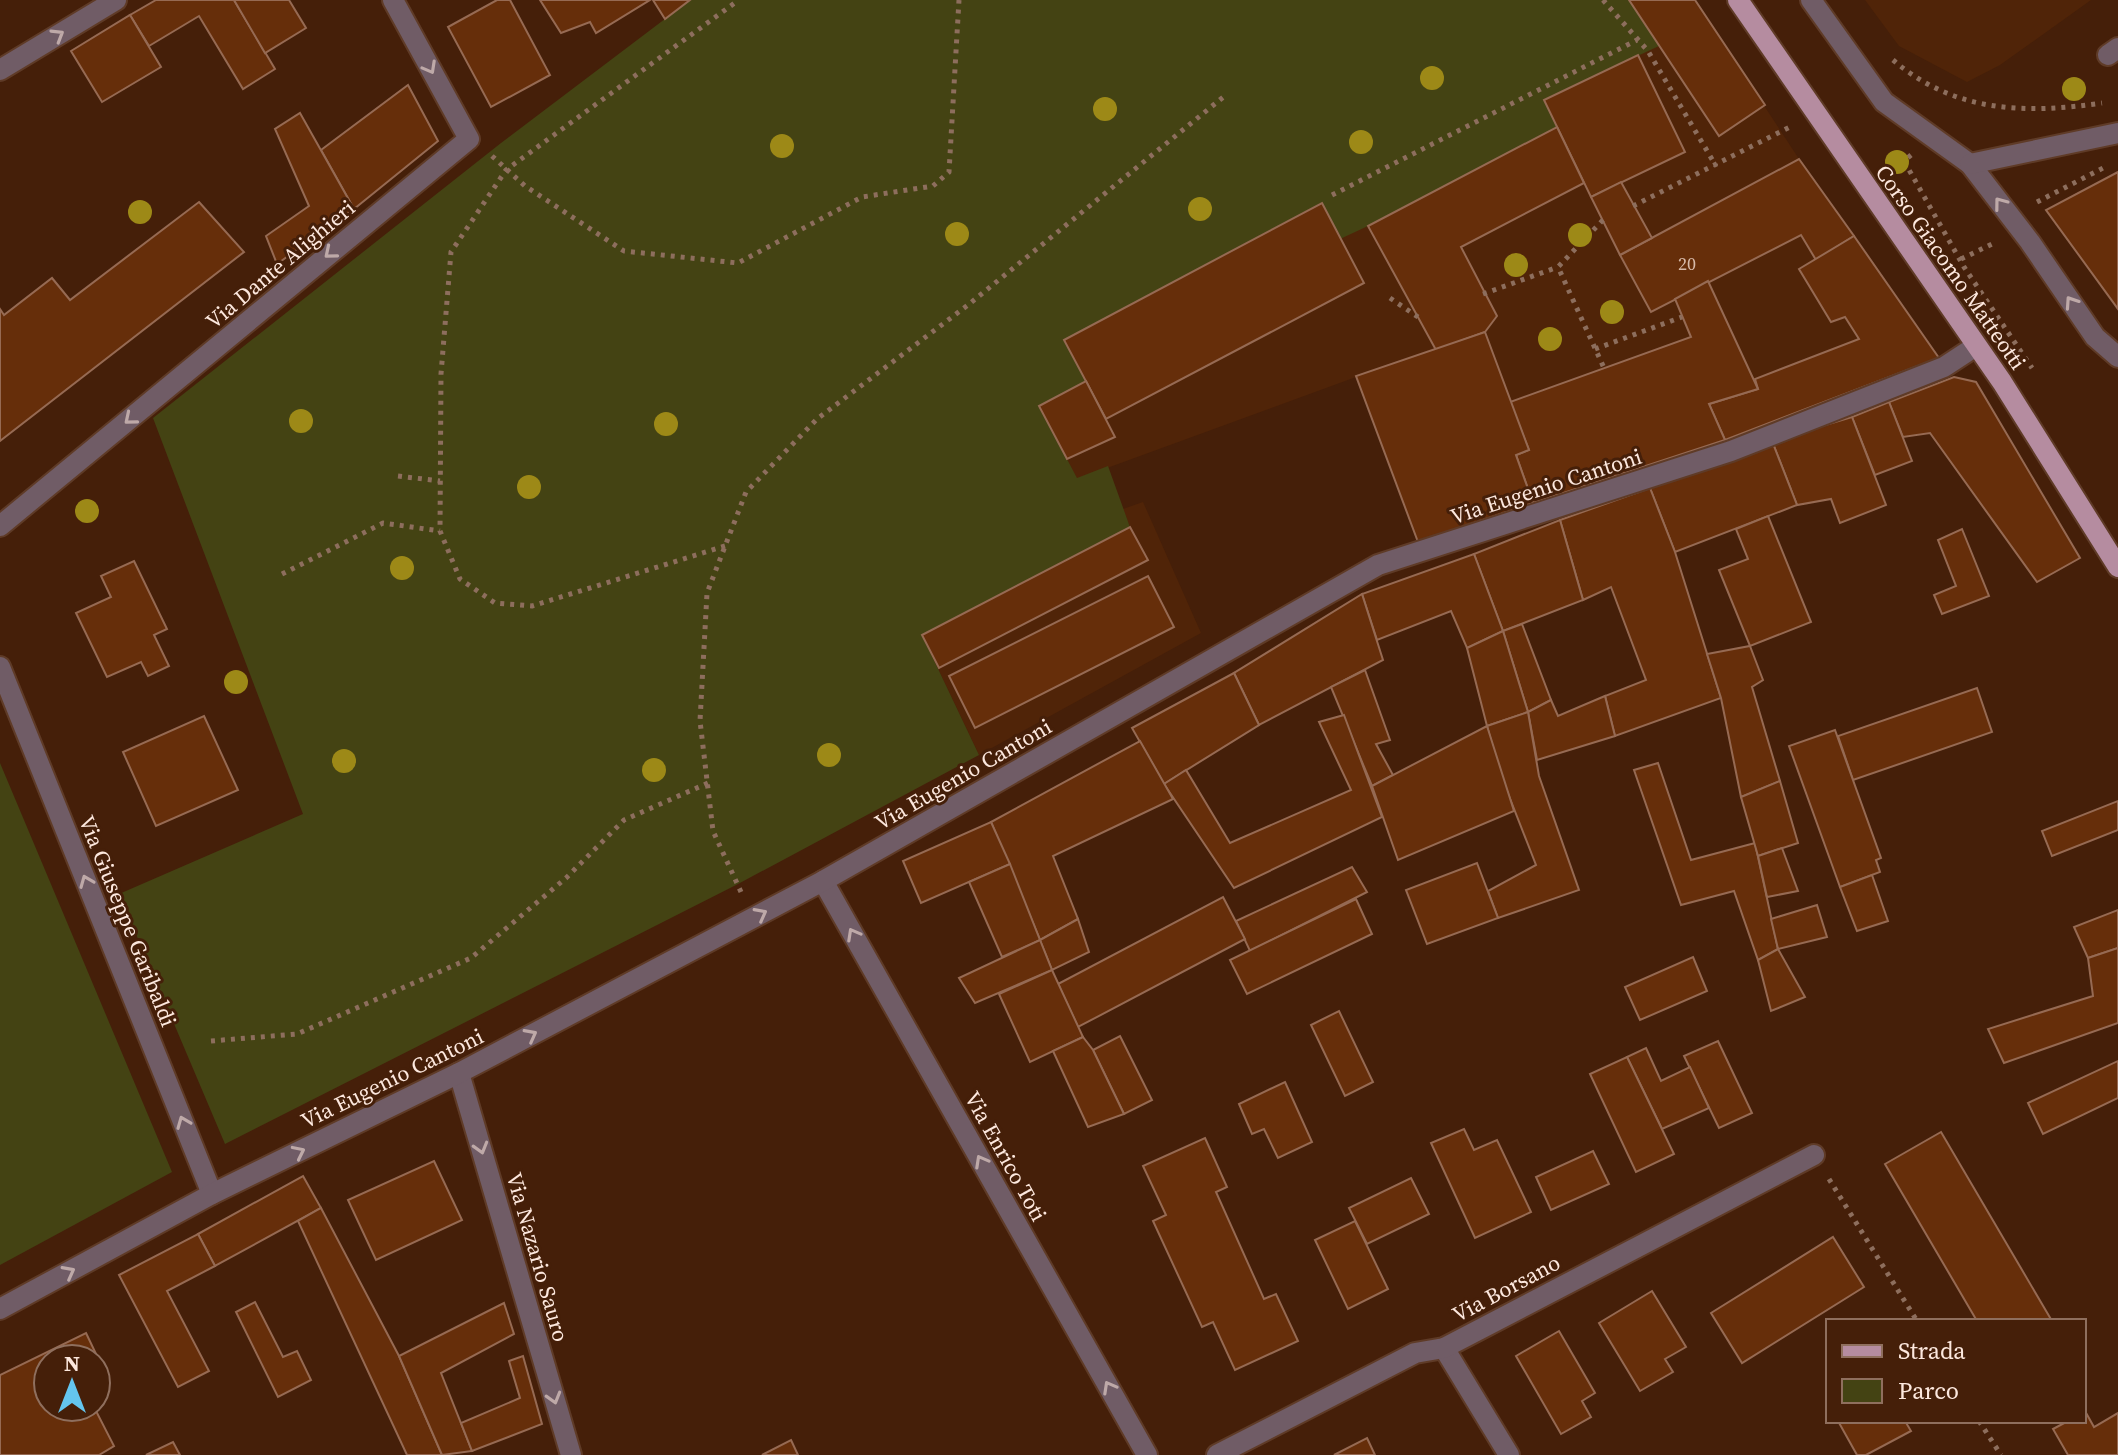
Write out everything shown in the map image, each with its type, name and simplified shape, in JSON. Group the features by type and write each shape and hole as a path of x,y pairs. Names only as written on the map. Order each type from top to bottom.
{"main road":[{"name":"Corso Giacomo Matteotti","path":"1738,0 1976,346 2118,567"}],"street":[{"path":"0,70 116,0"},
{"path":"393,0 469,139"},
{"path":"1811,0 1884,102 1970,164 2030,242 2095,337 2118,357"},
{"path":"1970,164 2118,133"},
{"name":"Via Dante Alighieri","path":"0,526 469,139"},
{"name":"Via Eugenio Cantoni","path":"0,1309 212,1194 459,1073 753,919 1378,565 1731,451 1944,367 1976,346"},
{"name":"Via Giuseppe Garibaldi","path":"0,667 212,1194"},
{"name":"Via Enrico Toti","path":"823,881 1147,1455"},
{"name":"Via Nazario Sauro","path":"459,1073 571,1455"},
{"name":"Via Borsano","path":"1217,1455 1415,1353 1444,1348 1814,1155"},
{"path":"1444,1348 1509,1455"}],"path":[{"path":"469,139 506,170 624,251 738,263 862,197 933,186 949,172 959,0"},
{"path":"1603,0 1648,51 1716,166"},
{"path":"726,545 532,606 495,603 460,579 440,531 441,374 451,252 506,170 736,2"},
{"path":"1332,195 1637,40"},
{"path":"1890,57 1934,89 1980,105 2041,110 2105,102"},
{"path":"753,919 713,831 700,721 707,593 746,492 817,419 968,305 1227,94"},
{"path":"1633,206 1716,166 1815,112"},
{"path":"1916,151 1904,161 1960,259 2025,357"},
{"path":"2039,214 2032,205 2106,167"},
{"path":"1927,216 1941,222"},
{"path":"1483,294 1558,267 1603,220"},
{"path":"1960,259 1992,242"},
{"path":"1558,267 1604,368"},
{"path":"1390,298 1418,317"},
{"path":"1595,349 1682,317"},
{"path":"398,476 440,481"},
{"path":"282,574 383,523 440,531"},
{"path":"211,1041 297,1034 471,958 566,878 624,820 708,783"},
{"path":"1814,1155 1916,1319"},
{"path":"1980,1423 2001,1455"}],"shaded area":[{"path":"1695,0 1799,159 1939,358 1725,440 1418,542 1356,377 1077,479 1039,406 1085,381 1064,340 1321,203 1207,111"},
{"path":"1865,0 2091,0 2000,65 1967,82 1899,46"},
{"path":"1143,502 1201,633 979,755 922,635 1130,527 1123,509"}],"green space":[{"path":"690,0 1629,0 1659,46 1545,99 1557,127 1368,226 1340,239 1321,203 1064,340 1086,381 1039,406 1077,478 1108,466 1130,527 922,635 979,755 738,884 225,1144 119,894 303,814 153,418 501,143"},
{"path":"0,763 172,1172 0,1265"}],"building":[{"path":"156,0 234,0 275,69 243,89 199,16 149,46 130,15"},
{"path":"234,0 289,0 306,28 265,53"},
{"path":"497,0 510,0 550,75 491,107 448,27"},
{"path":"540,0 650,0 596,33 590,22 561,33"},
{"path":"653,0 690,0 665,19"},
{"path":"1629,0 1695,0 1765,105 1719,136"},
{"path":"130,15 161,67 102,102 71,51"},
{"path":"1638,55 1685,152 1591,197 1544,100"},
{"path":"408,85 438,141 354,209 321,150"},
{"path":"300,113 354,209 277,264 266,236 309,206 275,129"},
{"path":"1557,127 1584,183 1461,247 1497,316 1485,332 1436,350 1368,226"},
{"path":"1799,159 1854,236 1816,260 1801,235 1651,312 1620,255"},
{"path":"2118,172 2118,309 2046,210"},
{"path":"1621,182 1652,238 1620,255 1591,197"},
{"path":"199,202 244,252 0,441 0,309 4,315 52,278 70,300"},
{"path":"1322,203 1364,283 1106,419 1064,340"},
{"path":"1854,236 1939,358 1725,440 1709,404 1758,389 1755,379 1859,339 1845,317 1831,322 1799,269"},
{"path":"1708,281 1758,389 1709,404 1725,440 1533,503 1516,455 1529,450 1510,402 1691,337 1675,299"},
{"path":"1485,332 1529,450 1516,455 1533,503 1418,542 1356,376"},
{"path":"1954,377 1976,382 2080,558 2037,582 1930,433 1903,437 1889,402"},
{"path":"1086,381 1115,437 1067,459 1039,406"},
{"path":"1889,402 1912,461 1875,475 1852,417"},
{"path":"1852,417 1886,505 1840,523 1831,499 1797,505 1772,441"},
{"path":"1772,441 1797,505 1675,552 1650,488"},
{"path":"1650,488 1675,552 1721,698 1615,736 1605,696 1646,680 1611,587 1583,600 1560,520"},
{"path":"1768,516 1811,622 1750,646 1719,570 1748,559 1736,529"},
{"path":"1560,520 1583,600 1503,631 1474,554"},
{"path":"1130,527 1148,560 939,668 922,635"},
{"path":"1962,529 1989,596 1942,614 1934,595 1956,586 1938,540"},
{"path":"1474,554 1503,631 1467,648 1451,611 1377,640 1362,594"},
{"path":"134,561 167,629 154,635 169,666 148,676 141,662 107,677 76,613 111,597 101,576"},
{"path":"1148,576 1174,627 975,728 949,676"},
{"path":"1362,594 1383,660 1259,725 1234,673"},
{"path":"1522,624 1551,700 1528,712 1503,631"},
{"path":"1503,631 1528,712 1487,726 1467,648"},
{"path":"1750,646 1763,680 1752,687 1780,781 1741,797 1721,698 1707,654"},
{"path":"1365,670 1390,740 1376,744 1393,775 1372,786 1331,687"},
{"path":"1234,673 1259,725 1164,784 1132,728"},
{"path":"1977,688 1992,732 1853,780 1838,736"},
{"path":"1605,696 1615,736 1537,760 1528,712 1551,700 1558,716"},
{"path":"1528,712 1539,776 1579,890 1498,918 1488,891 1536,865 1500,773 1487,726"},
{"path":"1344,715 1382,817 1234,888 1164,784 1186,770 1230,843 1351,790 1319,722"},
{"path":"204,716 238,790 156,826 123,752"},
{"path":"1487,726 1514,811 1398,860 1372,786"},
{"path":"1835,730 1881,858 1876,860 1880,872 1840,887 1789,746"},
{"path":"1140,741 1173,799 1053,856 1078,919 1040,940 991,822"},
{"path":"1658,763 1691,860 1755,843 1778,949 1758,960 1734,891 1681,905 1634,770"},
{"path":"1780,781 1798,843 1758,856 1741,797"},
{"path":"2118,801 2118,830 2052,856 2042,831"},
{"path":"991,822 1010,864 921,903 903,861"},
{"path":"1782,848 1798,891 1767,897 1758,856"},
{"path":"1477,863 1498,918 1427,944 1406,890"},
{"path":"1010,864 1040,940 1002,957 969,882"},
{"path":"1352,867 1367,892 1250,951 1236,921"},
{"path":"1872,875 1888,921 1857,931 1840,887"},
{"path":"1223,897 1245,939 1078,1027 1058,984"},
{"path":"1356,899 1372,934 1247,994 1230,960"},
{"path":"1817,905 1827,937 1778,949 1771,919"},
{"path":"2118,910 2118,948 2088,958 2074,927"},
{"path":"1078,919 1089,952 1052,970 1040,940"},
{"path":"1040,940 1052,970 975,1003 959,978"},
{"path":"2118,948 2118,1023 2004,1063 1988,1029 2093,996 2088,958"},
{"path":"1778,949 1805,997 1771,1011 1758,960"},
{"path":"1693,957 1707,991 1640,1020 1625,987"},
{"path":"1052,970 1083,1037 1030,1062 999,994"},
{"path":"1339,1011 1373,1082 1345,1096 1311,1025"},
{"path":"1120,1036 1152,1100 1124,1114 1093,1050"},
{"path":"1083,1037 1093,1050 1124,1114 1088,1127 1053,1051"},
{"path":"1718,1041 1752,1113 1719,1128 1684,1056"},
{"path":"1646,1048 1661,1081 1690,1067 1709,1108 1662,1129 1627,1057"},
{"path":"1627,1057 1674,1154 1636,1172 1590,1074"},
{"path":"2118,1061 2118,1098 2043,1134 2028,1103"},
{"path":"1285,1082 1312,1142 1278,1158 1264,1129 1252,1134 1239,1104"},
{"path":"1464,1129 1474,1150 1497,1140 1531,1212 1475,1238 1431,1143"},
{"path":"1941,1132 2051,1319 1976,1319 1885,1164"},
{"path":"1205,1138 1227,1187 1216,1192 1264,1299 1276,1294 1298,1341 1235,1370 1213,1322 1202,1327 1153,1221 1166,1215 1143,1166"},
{"path":"1593,1151 1609,1184 1551,1210 1536,1177"},
{"path":"434,1161 462,1220 376,1260 348,1200"},
{"path":"303,1176 321,1208 215,1266 198,1234"},
{"path":"1411,1178 1429,1214 1367,1244 1349,1208"},
{"path":"321,1208 399,1356 442,1455 407,1455 298,1221"},
{"path":"1355,1221 1388,1289 1348,1309 1315,1240"},
{"path":"198,1234 215,1266 167,1291 209,1371 178,1387 119,1275"},
{"path":"1833,1237 1864,1287 1742,1363 1711,1313"},
{"path":"1652,1291 1686,1347 1665,1359 1673,1372 1640,1391 1599,1323"},
{"path":"255,1302 283,1357 297,1351 311,1380 278,1397 236,1312"},
{"path":"504,1303 514,1334 441,1373 472,1451 442,1455 399,1356"},
{"path":"1559,1331 1595,1393 1582,1401 1591,1417 1561,1434 1516,1356"},
{"path":"86,1333 91,1343 66,1343"},
{"path":"523,1356 542,1424 472,1451 461,1423 520,1398 509,1361"},
{"path":"32,1359 32,1423 102,1423 114,1446 99,1455 0,1455 0,1375"},
{"path":"2086,1413 2094,1427 2118,1413 2118,1455 2068,1455 2053,1429 2064,1423 2086,1423"},
{"path":"1839,1423 1906,1423 1911,1431 1866,1455 1857,1455"},
{"path":"1367,1438 1375,1455 1334,1455"},
{"path":"791,1440 798,1455 762,1455"},
{"path":"173,1442 180,1455 146,1455"}]}
